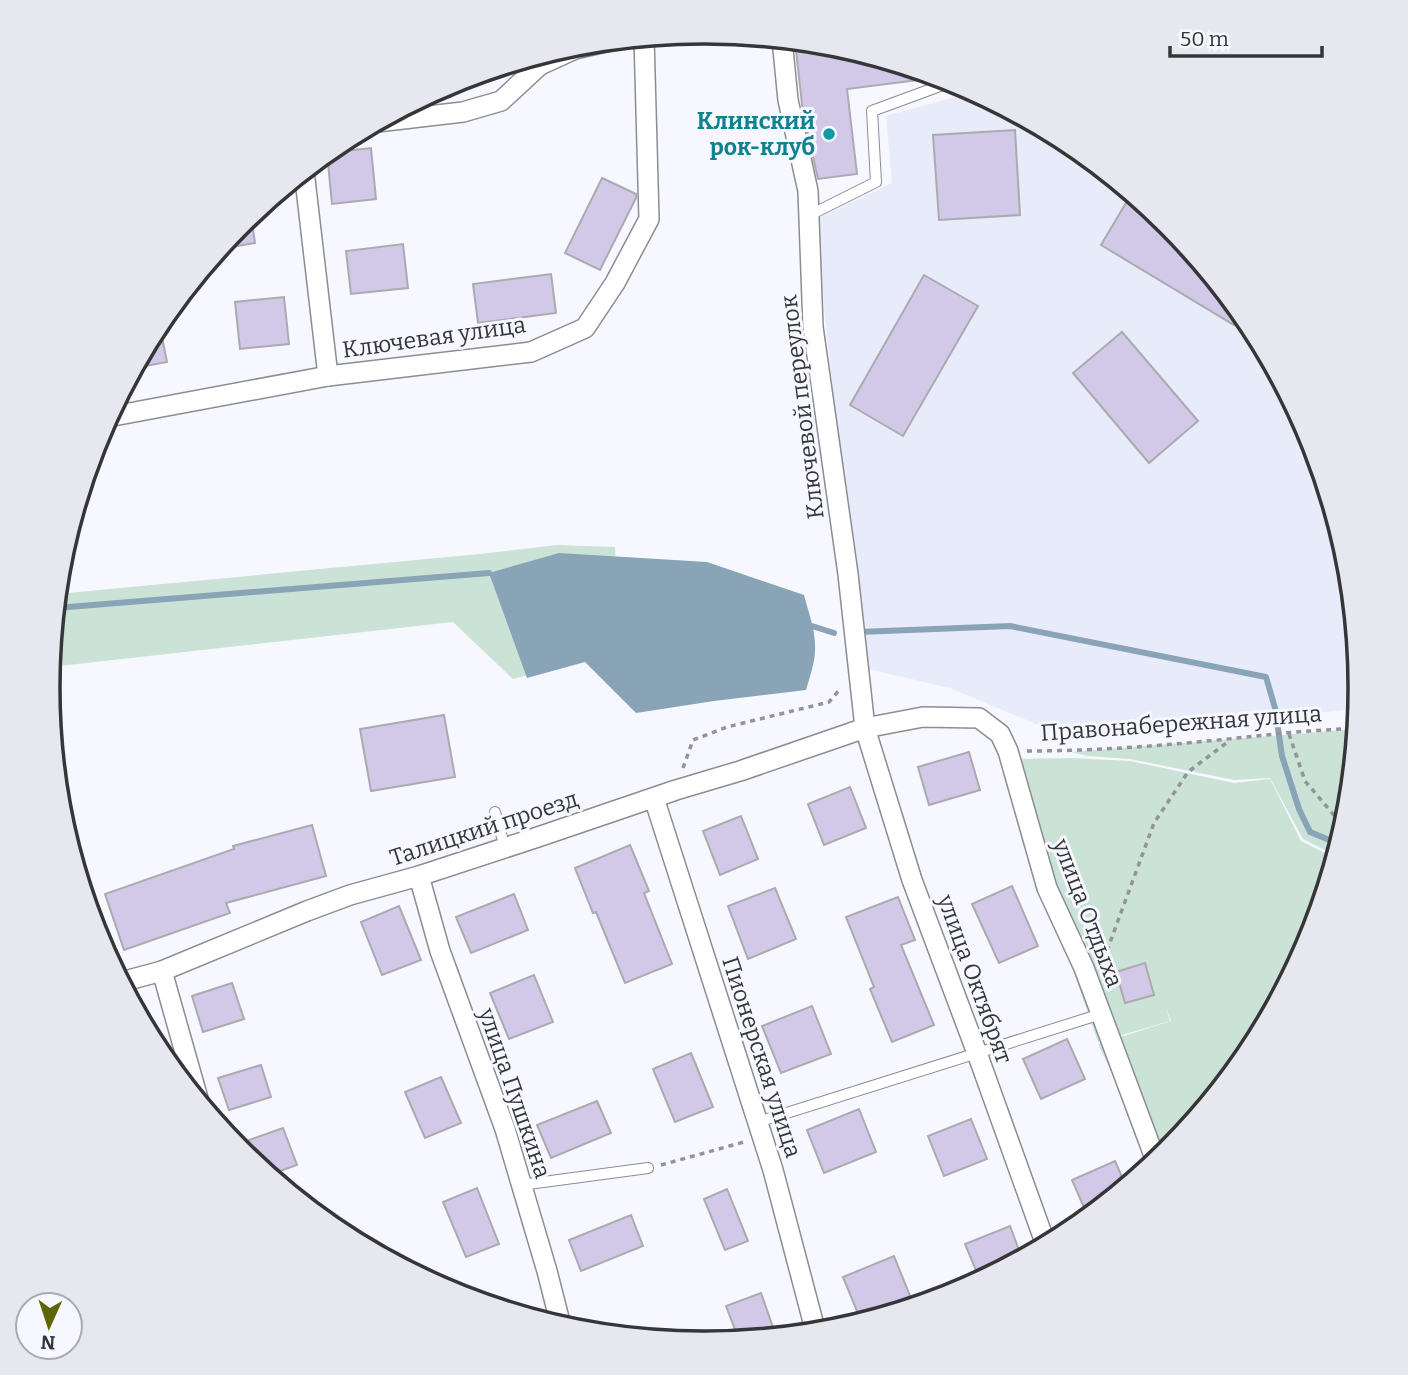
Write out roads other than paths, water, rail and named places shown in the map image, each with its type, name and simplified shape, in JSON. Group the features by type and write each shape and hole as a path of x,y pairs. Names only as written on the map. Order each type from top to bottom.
{"street":[{"name":"Ключевая улица","path":"122,414 328,376 531,352 585,328 615,283 649,219 644,47"},
{"name":"Ключевой переулок","path":"783,49 788,100 808,191 813,327 851,603 865,728"},
{"path":"403,119 463,111 501,101 540,65"},
{"path":"305,183 328,376"},
{"name":"улица Отдыха","path":"865,728 923,718 979,718 1000,734 1008,751 1047,888 1084,968 1152,1150"},
{"name":"Талицкий проезд","path":"131,979 162,971 350,895 419,876 865,728"},
{"name":"улица Октябрят","path":"865,728 912,880 1042,1235"},
{"name":"Пионерская улица","path":"654,798 773,1170 813,1322"},
{"name":"улица Пушкина","path":"419,876 440,951 505,1129 558,1314"},
{"path":"162,971 194,1080"}],"lane":[{"path":"810,215 876,182 872,111 936,88"},
{"path":"495,812 505,848"},
{"path":"760,1129 977,1053 1101,1014"},
{"path":"521,1185 648,1168"}],"water":[{"path":"559,553 707,562 804,595 813,626 815,645 814,662 806,690 636,713 585,662 527,678 489,573"}],"waterway":[{"path":"66,607 489,573"},
{"path":"812,626 834,633"},
{"path":"859,632 1010,626 1266,677 1275,708 1282,756 1299,809 1310,832 1329,840"}],"place":[{"name":"Клинский рок-клуб","path":"829,134"}]}
